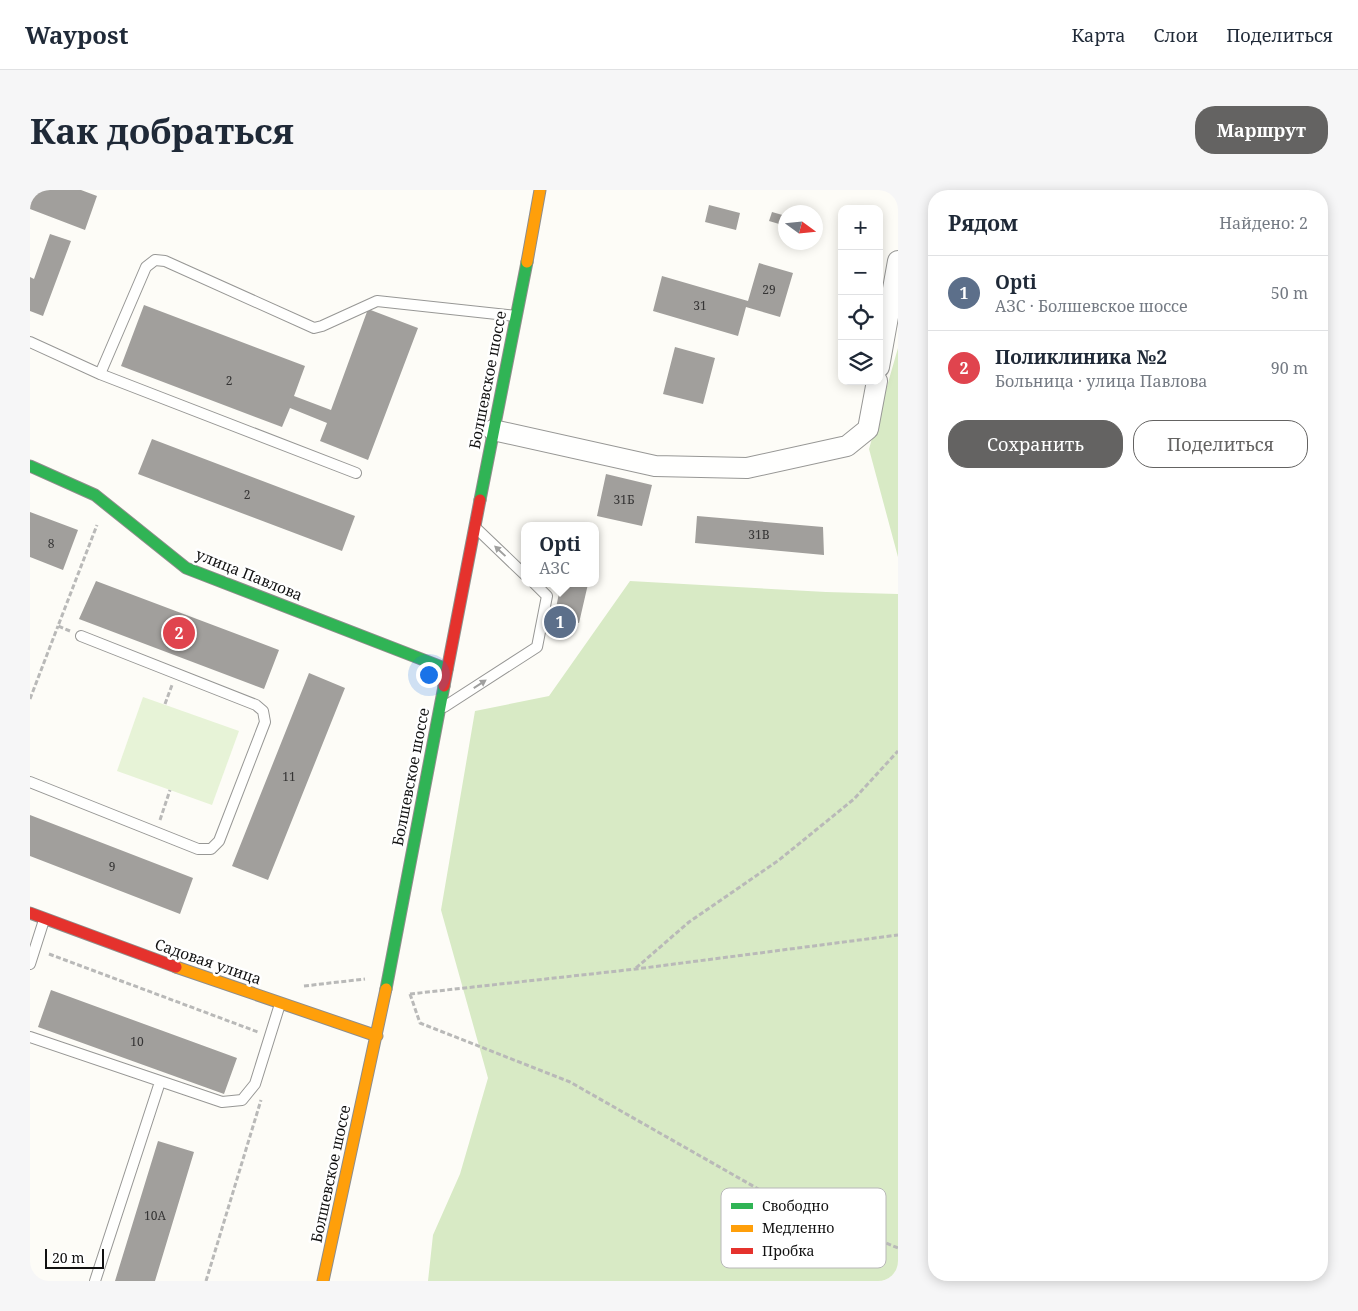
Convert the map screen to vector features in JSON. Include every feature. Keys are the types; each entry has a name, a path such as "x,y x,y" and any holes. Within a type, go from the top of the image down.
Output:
{"main road":[{"name":"Болшевское шоссе","path":"323,1281 377,1036 540,190"},
{"path":"532,238 546,190"},
{"name":"улица Павлова","path":"30,466 95,495 186,568 447,669"},
{"name":"Садовая улица","path":"30,914 144,956 377,1036"}],"street":[{"path":"883,345 898,261"},
{"path":"493,430 655,466 747,468 847,446 868,429 876,385"}],"lane":[{"path":"100,374 146,266 155,260 165,261 314,328 377,301 516,316"},
{"path":"30,342 100,374 356,474"},
{"path":"475,528 521,571"},
{"path":"439,710 537,647 547,596 538,587"},
{"path":"30,782 198,849 211,849 219,841 265,722 263,711 256,705 81,636"},
{"path":"30,964 45,919"},
{"path":"30,1037 222,1102 242,1100 254,1084 270,1036 286,1005"},
{"path":"95,1281 160,1082"}],"path":[{"path":"30,699 106,503"},
{"path":"58,626 81,636"},
{"path":"636,969 689,922 779,860 854,799 898,751"},
{"path":"155,832 170,790"},
{"path":"410,994 636,969 898,935"},
{"path":"35,948 270,1036"},
{"path":"286,1005 296,987 371,978"},
{"path":"411,988 410,994 420,1023 570,1082 756,1188"},
{"path":"206,1281 263,1096"},
{"path":"886,1243 898,1248"}],"green space":[{"path":"898,348 898,557 869,449"},
{"path":"630,581 898,594 898,1281 428,1281 433,1235 460,1174 488,1078 441,910 475,711 549,696"},
{"path":"143,697 239,731 212,805 117,771"}],"building":[{"path":"30,190 81,190 97,196 85,230 30,209"},
{"path":"709,205 740,213 736,230 705,222"},
{"path":"772,212 778,214 778,224 769,221"},
{"path":"50,234 71,241 43,316 30,311 30,277 34,279"},
{"path":"759,263 793,273 780,317 746,307 738,336 653,311 662,276 748,301"},
{"path":"144,305 305,366 294,396 331,410 368,309 418,328 368,460 320,441 327,423 290,408 282,427 121,366"},
{"path":"675,347 715,358 703,404 663,394"},
{"path":"152,439 355,516 342,551 138,474"},
{"path":"606,474 652,485 642,526 597,516"},
{"path":"30,512 78,530 63,570 30,557"},
{"path":"697,516 823,527 824,555 695,543"},
{"path":"96,581 279,650 264,689 79,619"},
{"path":"560,587 587,587 579,623 554,618"},
{"path":"309,673 345,688 268,880 232,866"},
{"path":"30,815 193,878 180,914 30,856"},
{"path":"51,990 237,1058 224,1094 38,1027"},
{"path":"158,1141 194,1152 155,1281 115,1281"}],"traffic: fast":[{"path":"480,500 527,262"},
{"path":"30,466 95,495 186,568 447,669"},
{"path":"386,989 444,686"}],"traffic: slow":[{"path":"527,262 540,190"},
{"path":"176,967 377,1036"},
{"path":"323,1281 386,989"}],"traffic: jam":[{"path":"444,686 480,500"},
{"path":"30,913 176,967"}],"place":[{"name":"Opti","path":"560,622"},
{"name":"Поликлиника №2","path":"179,633"}]}
